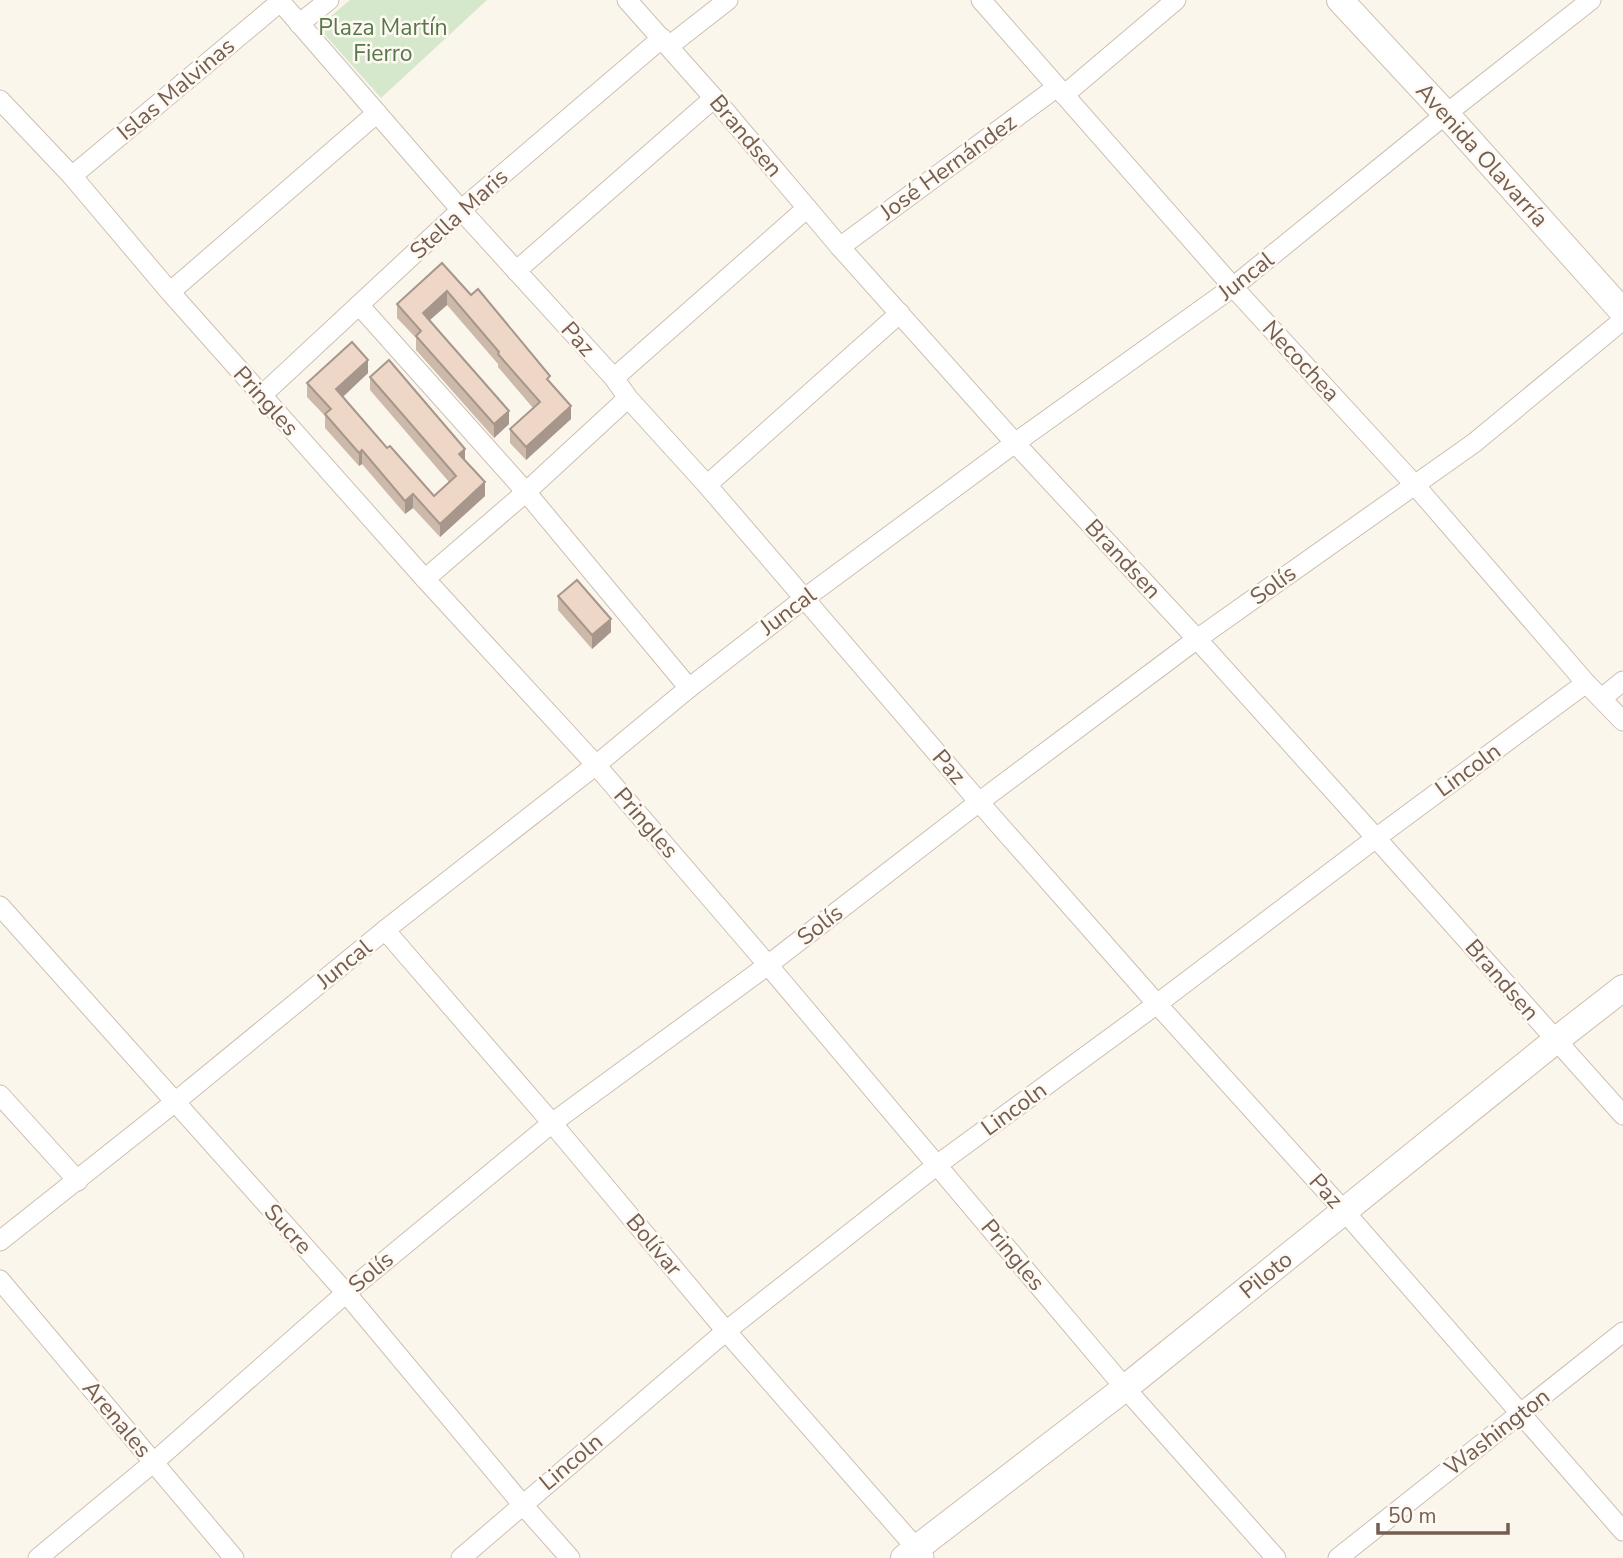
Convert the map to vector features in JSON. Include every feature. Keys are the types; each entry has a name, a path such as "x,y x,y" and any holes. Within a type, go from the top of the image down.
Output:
{"main road":[{"name":"Avenida Olavarría","path":"1340,0 1623,312"},
{"name":"Piloto","path":"915,1555 1623,988"}],"street":[{"path":"299,24 329,0"},
{"name":"Brandsen","path":"627,0 666,42 840,247 1015,443 1197,639 1623,1115"},
{"name":"Stella Maris","path":"261,396 461,210 666,42 728,0"},
{"name":"Necochea","path":"981,0 1233,287 1414,484 1586,683 1623,721"},
{"name":"José Hernández","path":"840,247 1060,91 1176,0"},
{"name":"Juncal","path":"0,1241 78,1181 385,930 805,598 1233,287 1591,0"},
{"name":"Paz","path":"279,1 461,210 614,378 628,398 707,485 979,802 1345,1212 1623,1531"},
{"name":"Islas Malvinas","path":"72,176 279,1"},
{"path":"516,271 714,98"},
{"name":"Pringles","path":"0,100 72,176 261,396 425,579 596,765 1125,1388 1276,1558"},
{"path":"170,292 377,113"},
{"path":"614,378 807,208"},
{"path":"359,305 526,492 690,688"},
{"path":"707,485 900,313"},
{"name":"Solís","path":"38,1558 153,1462 345,1293 552,1123 768,965 979,802 1197,639 1474,443 1623,320"},
{"path":"425,579 526,492 628,398"},
{"path":"1602,698 1623,681"},
{"name":"Lincoln","path":"461,1558 726,1331 937,1165 1586,683"},
{"name":"Sucre","path":"0,906 345,1293 570,1558"},
{"name":"Bolívar","path":"385,930 552,1123 915,1555"},
{"path":"0,1096 78,1181"},
{"name":"Arenales","path":"0,1280 234,1558"},
{"name":"Washington","path":"1338,1558 1623,1332"}],"green space":[{"name":"Plaza Martín Fierro","path":"350,0 487,0 381,98 318,27"}],"building":[{"path":"442,263 471,295 478,289 550,376 547,379 571,406 526,447 510,429 540,402 447,291 423,313 509,411 494,424 416,336 421,331 397,304"},
{"path":"352,342 368,360 336,389 387,448 390,446 434,496 456,476 370,377 389,360 465,449 459,454 485,482 440,524 413,494 405,501 362,450 359,453 325,414 331,409 307,383"},
{"path":"577,580 611,619 592,635 558,596"}]}
